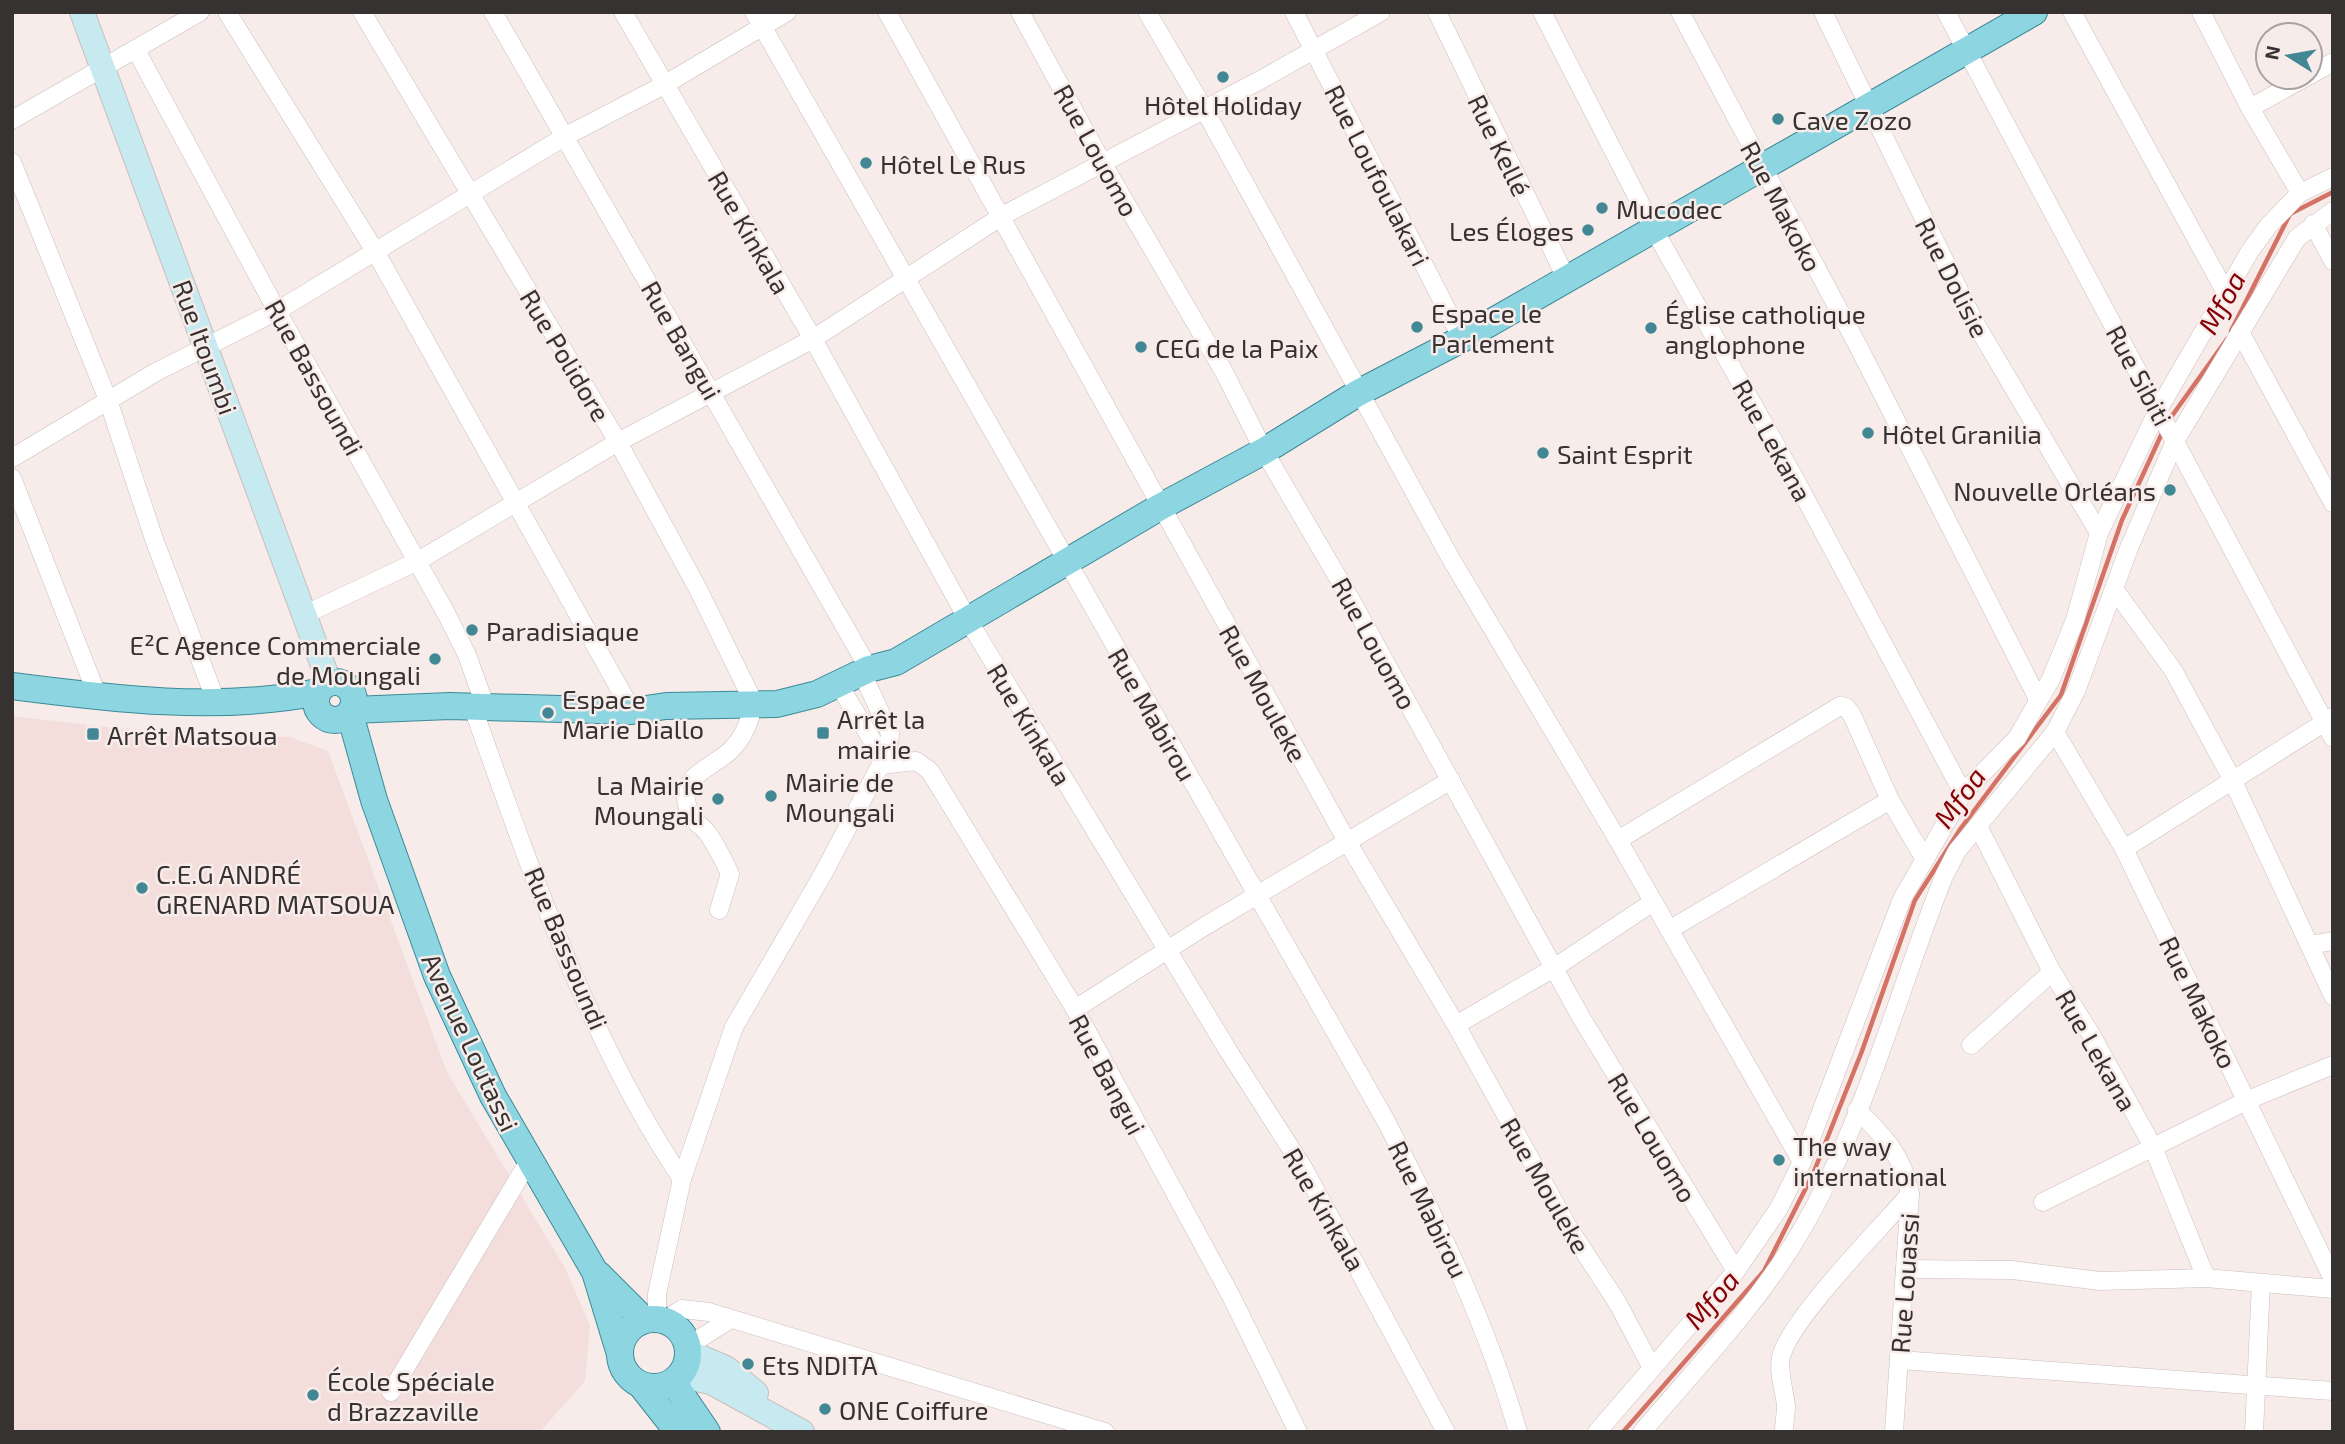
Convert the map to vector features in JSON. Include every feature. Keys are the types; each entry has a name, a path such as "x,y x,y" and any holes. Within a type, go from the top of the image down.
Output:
{"main road":[{"path":"12,686 98,697 641,711 666,717 752,711 808,713 857,682 1264,451 1358,393 1462,339 1867,105 2034,12"},
{"name":"Avenue Loutassi","path":"336,703 437,976 492,1096 595,1272 620,1354"},
{"name":"Avenue Loutassi","path":"595,1272 655,1320"},
{"path":"678,1432 641,1385 626,1373 620,1354 626,1333 655,1320 680,1330 682,1364 707,1432"},
{"path":"641,1385 653,1387 682,1364"}],"street":[{"name":"Rue Itoumbi","path":"82,12 306,614 336,703"},
{"path":"12,120 200,12"},
{"path":"227,12 375,251 513,504 641,711"},
{"name":"Rue Polidore","path":"362,12 618,442 698,589 752,711"},
{"name":"Rue Bangui","path":"493,12 712,391 857,682"},
{"name":"Rue Kinkala","path":"623,12 813,339 968,620 1304,1169 1446,1432"},
{"path":"12,458 205,346 277,311 564,137 664,85 758,20 787,12"},
{"name":"Rue Mouleke","path":"887,12 1348,843 1457,1025 1568,1227 1617,1302 1652,1368"},
{"name":"Rue Louomo","path":"1020,12 1103,164 1224,372 1264,451 1451,780 1554,968 1654,1141 1736,1271"},
{"path":"1147,12 1204,109 1458,572 1618,840 1802,1162"},
{"name":"Rue Loufoulakari","path":"1294,12 1462,339"},
{"path":"306,614 418,561 618,442 813,339 1002,216 1315,51 1381,12"},
{"name":"Rue Kellé","path":"1437,12 1566,278"},
{"name":"Rue Lekana","path":"1542,12 1653,228 1802,491 1963,793"},
{"name":"Rue Makoko","path":"1680,12 1857,344 2038,699"},
{"name":"Rue Dolisie","path":"1823,12 1974,321 2099,533"},
{"name":"Rue Sibiti","path":"1946,12 2159,413 2328,719 2333,738"},
{"path":"2072,12 2226,293"},
{"path":"2201,12 2250,108 2300,193"},
{"name":"Rue Mabirou","path":"758,20 1386,1121 1452,1253 1501,1372 1518,1432"},
{"name":"Rue Bassoundi","path":"136,50 277,311 418,561 467,655 479,708 570,963 641,1114 682,1179"},
{"path":"2250,108 2281,91"},
{"path":"12,162 108,400 155,542 216,701"},
{"path":"1597,1432 1736,1271 1767,1229 1802,1162 1902,898 1963,793 2017,738 2051,679 2075,620 2099,533 2159,413 2226,293 2269,225 2300,193 2333,177"},
{"path":"1642,1432 1761,1290 1799,1234 1823,1191 1857,1110 1944,876 1957,851 2055,732 2076,691 2114,589 2175,441 2297,238 2333,211"},
{"path":"2313,224 2333,261"},
{"path":"2240,332 2333,502"},
{"path":"12,478 98,697"},
{"path":"2114,589 2173,670 2232,779 2333,996"},
{"path":"857,682 882,762"},
{"path":"857,682 890,733 889,749 823,874 734,1027 682,1179 657,1294 655,1320 682,1309 709,1312 1077,1428 1105,1432"},
{"path":"1618,840 1840,706 1846,707 1852,715 1889,800 1924,858"},
{"path":"719,910 730,874 714,843 692,818 686,800 687,788 699,772 729,752 743,737 752,711"},
{"path":"2124,849 2328,719"},
{"name":"Rue Makoko","path":"2055,732 2124,849 2333,1279"},
{"name":"Rue Bangui","path":"882,762 916,761 930,771 1074,1009 1231,1296 1298,1432"},
{"path":"1074,1009 1451,780"},
{"path":"1669,930 1889,800"},
{"name":"Rue Lekana","path":"1978,826 2052,972 2092,1037 2153,1147 2206,1278"},
{"path":"1457,1025 1554,968 1653,902"},
{"path":"2310,945 2333,942"},
{"path":"1972,1045 2052,972"},
{"path":"2043,1202 2248,1100 2333,1065"},
{"name":"Rue Louassi","path":"1857,1110 1896,1152 1907,1175 1910,1194 1894,1432"},
{"path":"391,1392 529,1161"},
{"path":"1784,1432 1786,1408 1780,1360 1783,1352 1796,1329 1838,1275 1910,1194"},
{"path":"1905,1269 2012,1270 2100,1281 2206,1278 2333,1289"},
{"path":"2254,1432 2261,1284"},
{"path":"729,1320 682,1364 793,1426"},
{"path":"1899,1360 2333,1391"}],"shaded area":[{"path":"12,716 116,728 290,737 328,751 447,1072 565,1268 590,1325 585,1381 540,1432 12,1432"}],"waterway":[{"name":"Mfoa","path":"2231,331 2290,214 2333,192"},
{"name":"Mfoa","path":"2169,420 2227,339"},
{"name":"Mfoa","path":"1623,1432 1764,1271 1813,1174 1862,1051 1915,900 1961,828 2061,695 2122,520 2163,431"}],"place":[{"name":"Hôtel Holiday","path":"1223,77"},
{"name":"Cave Zozo","path":"1778,119"},
{"name":"Hôtel Le Rus","path":"866,163"},
{"name":"Mucodec","path":"1602,208"},
{"name":"Les Éloges","path":"1588,230"},
{"name":"Espace le Parlement","path":"1417,327"},
{"name":"Église catholique anglophone","path":"1651,328"},
{"name":"CEG de la Paix","path":"1141,347"},
{"name":"Hôtel Granilia","path":"1868,433"},
{"name":"Saint Esprit","path":"1543,453"},
{"name":"Nouvelle Orléans","path":"2170,490"},
{"name":"Paradisiaque","path":"472,630"},
{"name":"E²C Agence Commerciale de Moungali","path":"435,659"},
{"name":"Espace Marie Diallo","path":"548,713"},
{"name":"Arrêt la mairie","path":"823,733"},
{"name":"Arrêt Matsoua","path":"93,734"},
{"name":"Mairie de Moungali","path":"771,796"},
{"name":"La Mairie Moungali","path":"718,799"},
{"name":"C.E.G ANDRÉ GRENARD MATSOUA","path":"142,888"},
{"name":"The way international","path":"1779,1160"},
{"name":"Ets NDITA","path":"748,1364"},
{"name":"École Spéciale d Brazzaville","path":"313,1395"},
{"name":"ONE Coiffure","path":"825,1409"}]}
